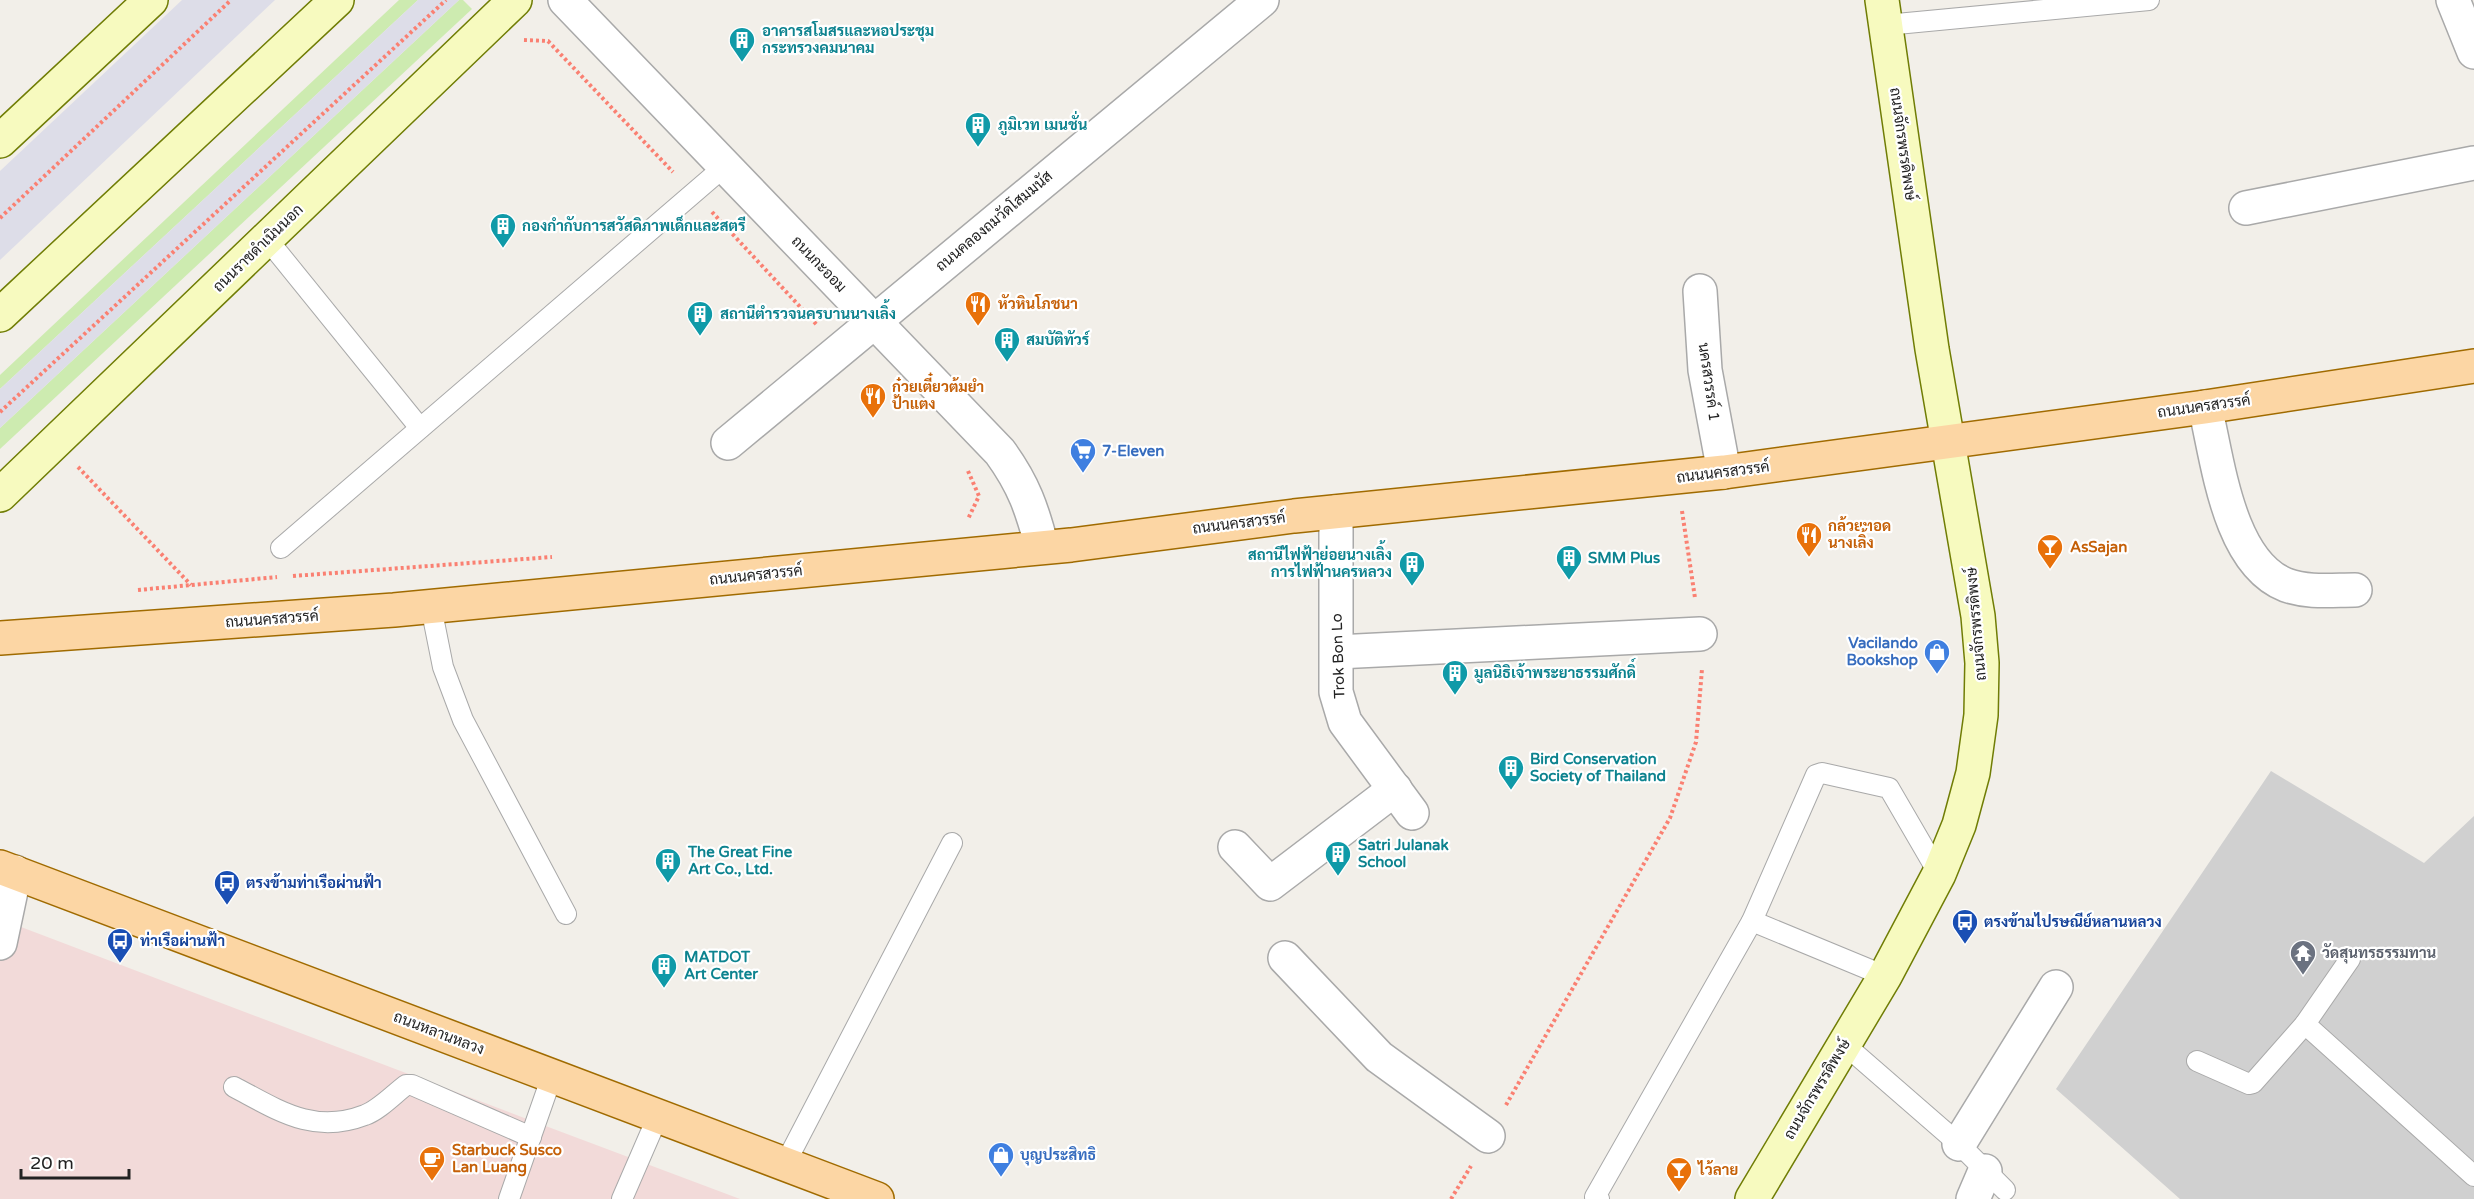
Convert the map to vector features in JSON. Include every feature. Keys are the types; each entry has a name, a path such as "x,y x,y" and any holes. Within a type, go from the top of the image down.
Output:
{"main road":[{"path":"0,141 151,0"},
{"path":"0,315 337,0"},
{"name":"ถนนราชดำเนินนอก","path":"0,495 515,0"},
{"name":"ถนนจักรพรรดิพงษ์","path":"1752,1199 1885,976 1939,874 1959,825 1974,773 1982,694 1978,616 1948,441 1884,13"},
{"name":"ถนนนครสวรรค์","path":"0,638 431,607 1042,547 1336,512 1678,478 2205,407 2474,366"},
{"name":"ถนนหลานหลวง","path":"7,870 877,1199"}],"street":[{"name":"ถนนกะออม","path":"564,0 1000,452 1019,479 1031,504 1042,547"},
{"path":"2453,0 2474,52"},
{"name":"ถนนคลองถมวัดโสมมนัส","path":"728,443 1250,4"},
{"path":"2246,208 2474,162"},
{"name":"นครสวรรค์ 1","path":"1700,291 1705,370 1724,472"},
{"path":"2205,407 2235,528 2265,573 2287,585 2315,591 2355,590"},
{"name":"Trok Bon Lo","path":"1236,848 1270,884 1403,801 1345,722 1336,692 1336,512"},
{"path":"1336,652 1700,634"},
{"path":"0,943 7,870"},
{"path":"1285,958 1379,1057 1488,1136"},
{"path":"1959,1144 2056,987"}],"lane":[{"path":"1884,13 2149,0"},
{"path":"281,548 725,166"},
{"path":"267,239 420,428"},
{"path":"431,607 443,667 463,720 566,914"},
{"path":"1599,1199 1595,1197 1752,921 1802,802 1819,773 1889,788 1939,874"},
{"path":"785,1164 952,843"},
{"path":"1752,921 1885,976"},
{"path":"2197,1061 2248,1084 2253,1083 2305,1024 2350,959"},
{"path":"2305,1024 2474,1176"},
{"path":"1844,1044 1959,1144 1988,1187"},
{"path":"509,1199 552,1076"},
{"path":"234,1087 288,1116 309,1122 334,1123 366,1115 406,1085 412,1085 531,1137"},
{"path":"622,1199 658,1116"}],"path":[{"path":"0,218 231,0"},
{"path":"0,412 446,0"},
{"path":"516,39 548,41 840,350"},
{"path":"77,466 191,585"},
{"path":"964,526 979,496 968,471"},
{"path":"1451,1199 1670,818 1696,742 1703,672 1700,634 1678,478"},
{"path":"134,590 563,556"}],"shaded area":[{"path":"182,0 275,0 0,260 0,171"},
{"path":"418,0 459,0 0,428 0,389"},
{"name":"วัดสุนทรธรรมทาน","path":"2271,771 2424,863 2474,816 2474,1199 2180,1199 2056,1089"},
{"path":"0,919 519,1116 740,1199 0,1199"}],"green space":[{"path":"399,0 418,0 0,389 0,375"},
{"path":"459,0 463,0 472,9 0,449 0,428"}],"place":[{"name":"อาคารสโมสรและหอประชุม กระทรวงคมนาคม","path":"742,63"},
{"name":"ภูมิเวท เมนชั่น","path":"978,148"},
{"name":"กองกำกับการสวัสดิภาพเด็กและสตรี","path":"503,249"},
{"name":"หัวหินโภชนา","path":"978,327"},
{"name":"สถานีตำรวจนครบานนางเลิ้ง","path":"700,337"},
{"name":"สมบัติทัวร์","path":"1007,363"},
{"name":"ก๋วยเตี๋ยวต้มยำ ป้าแตง","path":"873,419"},
{"name":"7-Eleven","path":"1083,474"},
{"name":"กล้วยทอด นางเลิ้ง","path":"1809,558"},
{"name":"AsSajan","path":"2050,570"},
{"name":"SMM Plus","path":"1569,581"},
{"name":"สถานีไฟฟ้าย่อยนางเลิ้ง การไฟฟ้านครหลวง","path":"1412,587"},
{"name":"Vacilando Bookshop","path":"1937,675"},
{"name":"มูลนิธิเจ้าพระยาธรรมศักดิ์","path":"1455,696"},
{"name":"Bird Conservation Society of Thailand","path":"1511,791"},
{"name":"Satri Julanak School","path":"1338,877"},
{"name":"The Great Fine Art Co., Ltd.","path":"668,884"},
{"name":"ตรงข้ามท่าเรือผ่านฟ้า","path":"227,906"},
{"name":"ตรงข้ามไปรษณีย์หลานหลวง","path":"1965,945"},
{"name":"ท่าเรือผ่านฟ้า","path":"120,964"},
{"name":"วัดสุนทรธรรมทาน","path":"2303,976"},
{"name":"MATDOT Art Center","path":"664,989"},
{"name":"บุญประสิทธิ","path":"1001,1178"},
{"name":"Starbuck Susco Lan Luang","path":"432,1182"},
{"name":"ไว้ลาย","path":"1679,1193"}]}
